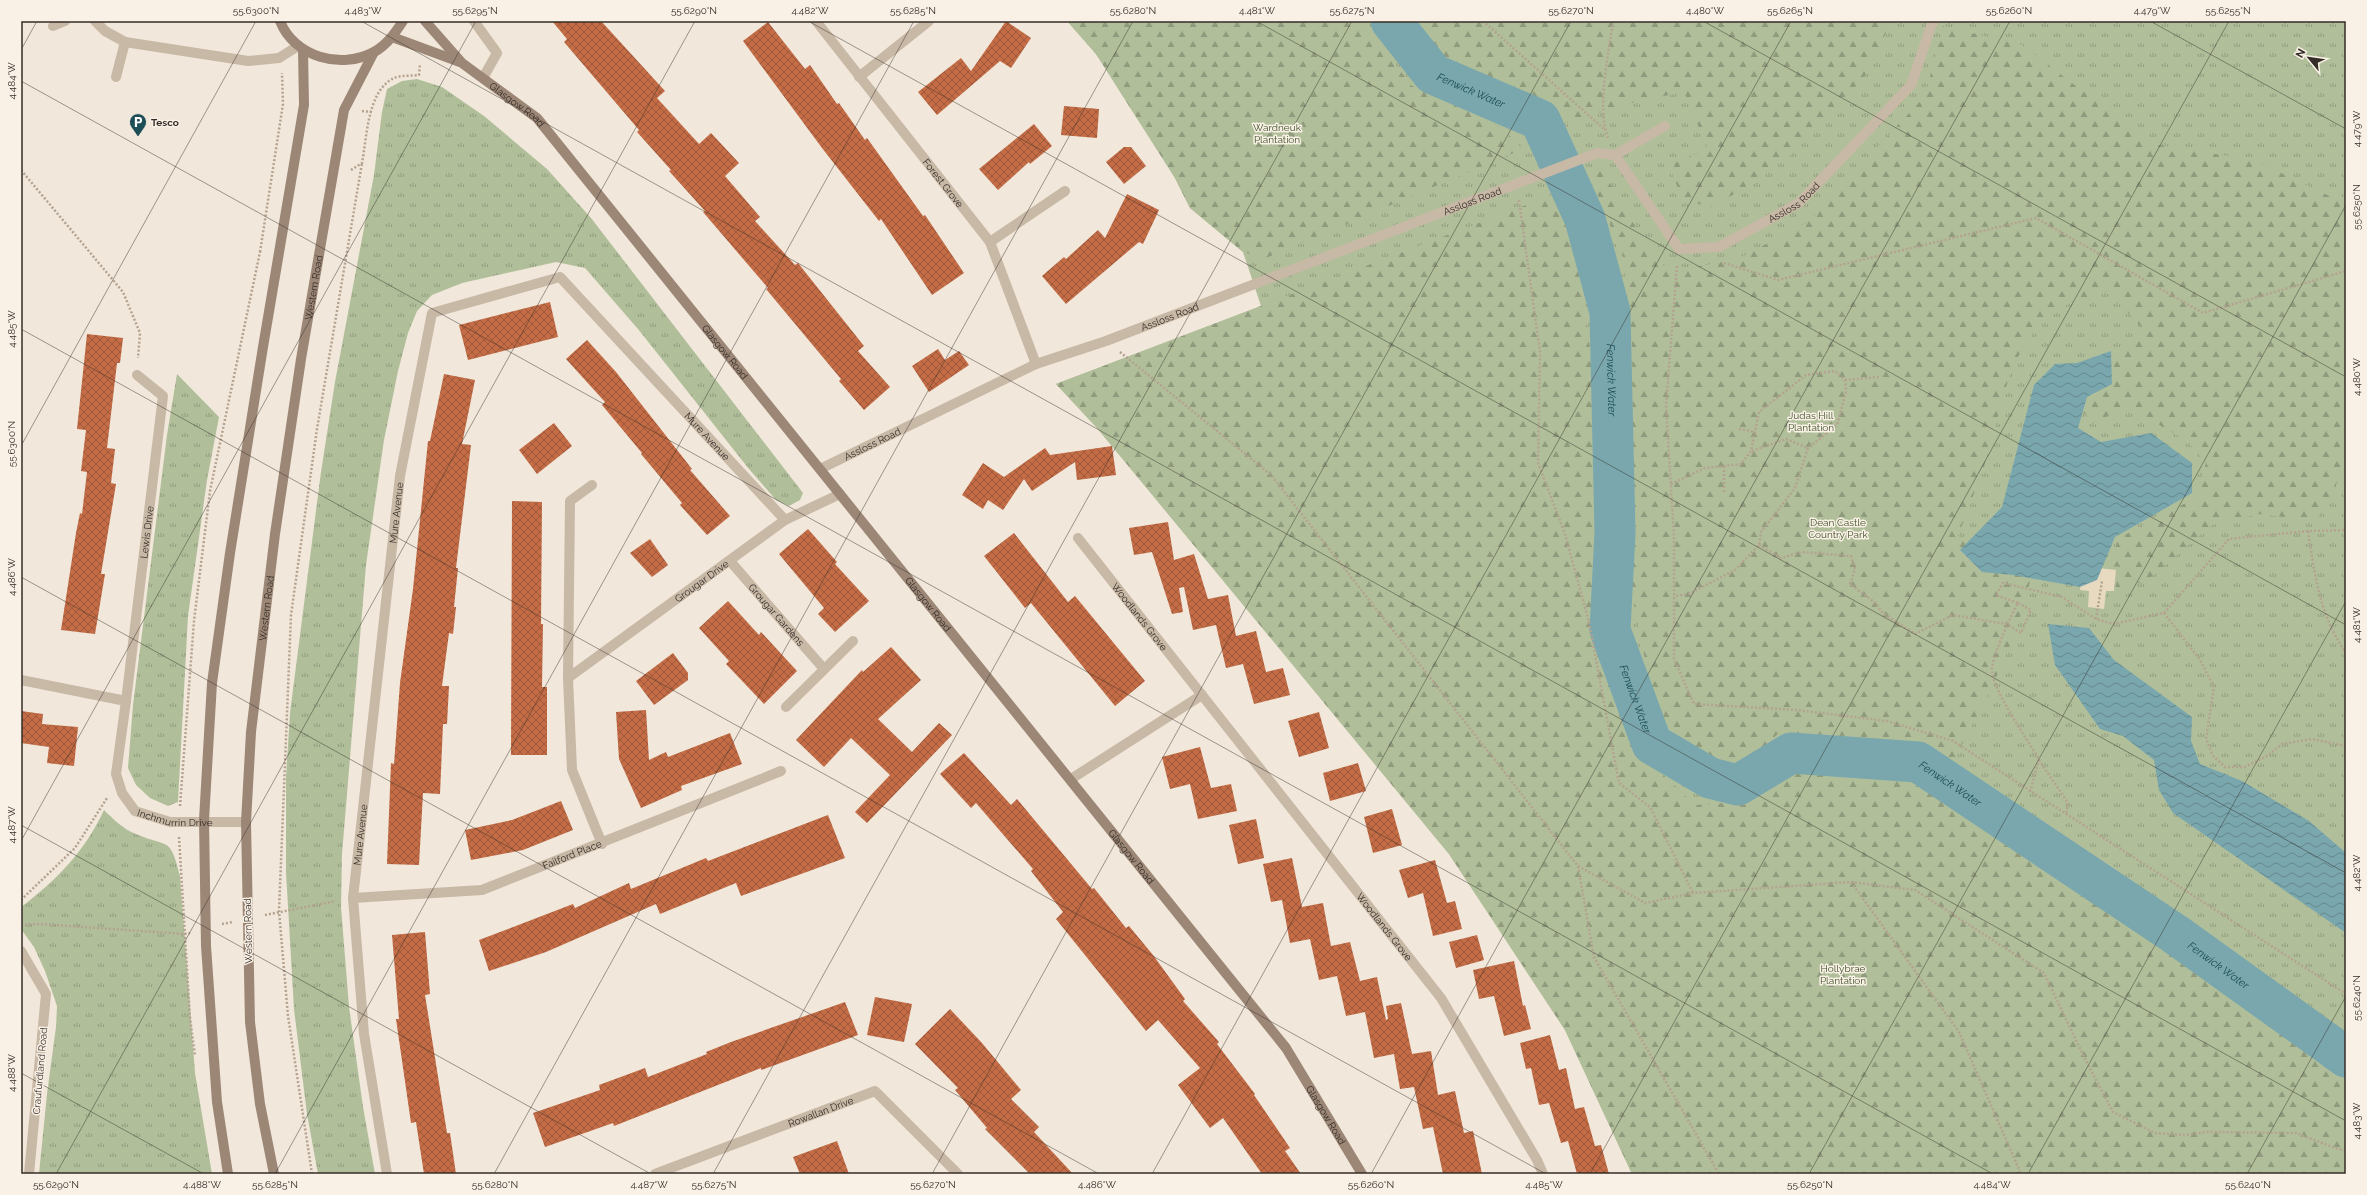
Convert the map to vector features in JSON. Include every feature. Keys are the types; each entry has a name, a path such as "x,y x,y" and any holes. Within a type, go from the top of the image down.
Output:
{"main road":[{"path":"280,21 283,28 301,47 330,60 360,58 374,52 392,37 403,21"},
{"name":"Glasgow Road","path":"425,21 462,63 537,118 1071,779 1286,1048 1362,1174"},
{"name":"Glasgow Road","path":"392,37 462,63"},
{"path":"228,1174 217,1102 207,954 204,820 212,683 230,553 304,105 301,47"},
{"name":"Western Road","path":"274,1174 260,1104 250,1022 246,822 251,732 275,534 302,359 344,110 374,52"}],"street":[{"path":"53,26 65,21"},
{"path":"95,21 105,31 124,42 248,60 279,58 301,47"},
{"path":"474,21 497,53 483,78"},
{"name":"Forest Grove","path":"816,21 990,242 1036,364"},
{"path":"859,77 928,21"},
{"name":"Assloss Road","path":"1678,248 1719,247 1799,204 1911,84 1933,21"},
{"path":"116,77 124,42"},
{"path":"1665,126 1615,155 1678,248"},
{"name":"Assloss Road","path":"820,469 1036,364 1106,341 1597,153 1615,155"},
{"path":"990,242 1064,191"},
{"name":"Mure Avenue","path":"387,1174 364,1034 353,898 400,476 432,313 560,277 785,520"},
{"name":"Lewis Drive","path":"126,701 163,396 137,375"},
{"path":"592,485 570,501 568,678 572,770 602,844"},
{"name":"Grougar Drive","path":"568,678 785,520 840,494"},
{"name":"Woodlands Grove","path":"1078,538 1441,998 1537,1160 1543,1174"},
{"name":"Grougar Gardens","path":"730,561 824,669"},
{"path":"786,707 853,640"},
{"path":"21,680 126,701"},
{"path":"1071,779 1202,695"},
{"name":"Inchmurrin Drive","path":"126,701 116,774 122,793 135,811 170,822 204,820 246,822"},
{"name":"Failford Place","path":"353,898 482,890 602,844 781,771"},
{"name":"Craufurdland Road","path":"21,951 46,994 29,1174"},
{"name":"Rowallan Drive","path":"662,1173 875,1091 958,1174"}],"path":[{"path":"1483,21 1604,129"},
{"path":"1613,21 1604,78 1604,129 1615,155"},
{"path":"312,1174 288,1016 279,911 291,615 317,429 372,112 380,90 395,78 419,75 420,48"},
{"path":"179,821 194,621 210,491 260,252 283,104 279,58"},
{"path":"332,180 362,163"},
{"path":"21,170 123,292 140,333 137,375"},
{"path":"1517,184 1540,352 1538,463 1565,534 1589,622 1619,783 1650,807 1693,893"},
{"path":"1721,262 1778,280 2036,218 2203,313 2346,271"},
{"path":"1678,248 1666,406 1674,596 1674,659 1694,704 1797,710 1887,721 1953,741 2030,792 2346,994"},
{"path":"260,252 276,271"},
{"path":"1106,341 1272,475 1578,866 1645,903 1693,893 1851,882 1915,890 2044,973 2084,1059 2113,1112 2155,1133 2185,1135 2207,1132 2296,1133 2338,1149 2346,1150"},
{"path":"1670,484 1705,468 1742,464 1751,451 1759,412 1806,375 1835,371 1845,380 1846,392 1837,425 1808,448 1795,488 1761,532 1759,545 1735,570 1689,594 1674,596"},
{"path":"1845,380 1879,377"},
{"path":"1739,429 1755,432"},
{"path":"1751,451 1786,439 1808,448"},
{"path":"1724,466 1724,494"},
{"path":"1759,545 1781,558 1802,552 1851,556 1856,569 1850,584 1873,601 1884,614 1915,634 1953,615 2006,624 2021,633 2031,610 2018,603 1996,595 2003,583 2062,598 2096,619 2113,624 2164,613 2230,539 2308,531 2346,530"},
{"path":"2308,531 2318,595 2336,638 2346,653"},
{"path":"2096,619 2102,581"},
{"path":"2018,603 2006,624 1992,671 2005,702 2039,760 2068,803 2066,815"},
{"path":"2164,613 2200,660 2214,687 2206,739 2213,756 2225,766 2244,767 2267,756 2282,744 2312,739 2346,746"},
{"path":"2030,792 2039,760"},
{"path":"21,900 75,848 119,780"},
{"path":"1578,866 1594,957 1718,1174"},
{"path":"1851,882 1959,1032 2021,1174"}],"green space":[{"name":"Dean Castle Country Park","path":"1067,21 2346,21 2346,1174 1632,1174 1565,1030 1449,854 1097,428 1056,384 1261,306 1243,252 1190,208 1175,178 1096,54"},
{"name":"Wardneuk Plantation","path":"1067,21 1362,21 1412,86 1441,95 1503,129 1523,149 1266,258 1243,252 1190,208 1175,178 1096,54"},
{"path":"1417,21 1891,21 1869,71 1792,154 1740,191 1708,208 1681,196 1669,165 1708,149 1684,92 1639,101 1564,123 1509,82 1444,63"},
{"name":"Judas Hill Plantation","path":"1943,26 2022,45 2152,144 2254,160 2346,204 2346,481 2337,482 2316,521 2259,514 2212,525 2146,581 2115,590 2120,567 2109,564 2119,538 2197,497 2206,463 2187,441 2128,407 2092,423 2072,399 2086,376 2116,362 2144,330 2108,291 2073,302 2044,316 2012,366 1984,467 1958,536 2032,571 2026,597 2009,647 1987,696 1950,767 1926,751 1860,737 1780,732 1745,764 1720,767 1680,749 1651,693 1628,567 1633,494 1632,339 1623,254 1590,176 1602,169 1643,240 1669,272 1738,259 1809,221 1925,96"},
{"path":"417,79 442,87 484,116 547,169 591,218 803,493 800,500 789,506 776,500 749,469 638,329 585,268 556,262 462,283 432,295 417,311 408,333 398,371 384,440 366,565 342,854 341,907 349,1007 363,1107 375,1174 318,1174 307,1114 294,1009 286,872 286,777 290,713 321,472 335,382 374,175 382,112 387,89 402,81"},
{"name":"Hollybrae Plantation","path":"1563,191 1581,284 1597,402 1591,482 1602,536 1595,588 1608,660 1622,713 1652,764 1695,805 1737,802 1802,770 1895,771 2031,855 2261,1014 2338,1071 2346,1079 2346,1174 1632,1174 1565,1030 1449,854 1097,428 1056,384"},
{"path":"177,374 219,417 207,480 188,616 178,802 168,806 150,798 136,785 128,768 133,705 167,435"},
{"path":"104,810 123,827 136,834 166,845 170,848 177,863 180,876 195,1073 212,1174 39,1174 47,1094 56,1027 57,1006 45,971 34,947 21,929 21,907 34,897 69,864 88,839"}],"shaded area":[{"path":"2082,566 2116,570 2114,591 2106,591 2104,609 2088,607 2089,591 2080,590"}],"water":[{"path":"2111,351 2112,384 2087,397 2078,428 2101,442 2151,433 2192,463 2192,493 2115,537 2097,580 2080,587 2013,575 1982,572 1960,550 2002,507 2034,385 2055,364 2077,363"},
{"path":"2048,624 2089,628 2114,660 2192,717 2191,741 2200,764 2242,781 2309,821 2346,853 2346,933 2173,813 2159,790 2154,760 2123,736 2100,729 2055,665"}],"building":[{"path":"552,21 601,21 665,91 657,98 699,144 711,133 739,163 725,176 760,217 755,221 795,265 798,263 864,346 858,351 890,387 864,410 839,381 841,379 766,289 768,288 703,212 705,211 669,171 671,170 637,132 639,130 564,42 567,39"},
{"path":"1006,21 1031,38 1011,68 1000,61 937,115 918,92 961,58 971,71"},
{"path":"768,22 805,69 810,65 837,104 839,103 865,140 867,138 923,216 925,215 964,273 932,295 881,219 879,221 822,148 743,41"},
{"path":"1064,106 1099,109 1097,138 1061,135"},
{"path":"1034,124 1052,146 1030,164 1029,162 998,190 979,169"},
{"path":"1124,147 1131,147 1146,166 1124,184 1106,162"},
{"path":"1127,194 1159,210 1143,244 1139,242 1066,304 1042,276 1064,257 1066,259 1098,230 1105,238"},
{"path":"550,302 558,337 468,360 459,325"},
{"path":"87,334 123,338 120,363 117,363 107,448 115,449 111,483 116,484 101,574 105,574 95,634 61,630 76,533 80,513 82,514 87,472 81,471 86,430 77,429"},
{"path":"587,340 616,372 692,469 690,470 730,516 707,535 680,505 682,503 602,405 605,402 566,359"},
{"path":"938,349 945,360 959,351 969,365 929,392 912,366"},
{"path":"444,374 475,380 462,444 471,445 456,568 458,568 453,634 449,633 442,686 449,686 447,724 443,724 440,794 423,793 419,865 387,864 391,763 394,764 400,683 413,589 428,441 430,441"},
{"path":"554,423 572,446 537,474 519,450"},
{"path":"1112,446 1116,475 1077,480 1075,462 1032,491 1024,479 1003,510 988,500 983,509 962,495 983,463 1004,477 1045,448 1050,455"},
{"path":"512,501 542,502 542,687 547,687 547,755 511,755"},
{"path":"1168,522 1174,560 1194,554 1208,599 1228,595 1236,636 1256,631 1266,672 1283,668 1290,695 1254,704 1243,664 1226,668 1216,625 1193,630 1184,587 1179,588 1183,612 1172,614 1152,552 1134,555 1129,528"},
{"path":"808,529 837,562 835,564 869,601 835,632 818,614 824,608 779,554"},
{"path":"1014,533 1068,602 1075,596 1145,681 1115,706 1031,603 1025,608 984,556"},
{"path":"650,539 668,565 652,577 630,553"},
{"path":"728,601 759,635 761,632 797,671 764,704 726,664 729,661 699,628"},
{"path":"891,647 921,680 878,719 912,752 939,723 952,735 867,823 855,812 890,775 851,738 824,767 796,740 862,670 863,672"},
{"path":"673,653 688,673 688,680 654,705 636,681"},
{"path":"646,710 649,760 666,752 668,757 730,733 742,764 681,786 682,790 641,808 619,759 616,712"},
{"path":"21,711 43,714 42,724 78,727 74,766 47,763 49,747 21,743"},
{"path":"1319,712 1329,748 1299,757 1288,721"},
{"path":"1200,747 1211,788 1231,784 1237,811 1198,819 1190,784 1170,789 1162,757"},
{"path":"964,753 1011,805 1017,799 1092,889 1094,888 1126,928 1129,926 1153,955 1185,999 1183,1001 1219,1042 1217,1044 1255,1094 1254,1095 1290,1148 1285,1151 1301,1174 1262,1174 1223,1118 1210,1128 1178,1085 1200,1068 1158,1020 1146,1031 1056,919 1063,912 1031,871 1033,869 976,803 971,808 940,774"},
{"path":"1358,763 1366,791 1330,801 1323,773"},
{"path":"561,801 573,830 523,850 471,860 465,830 512,820"},
{"path":"1392,809 1402,845 1373,853 1364,817"},
{"path":"828,815 845,858 741,896 736,883 660,914 656,904 546,952 489,971 479,940 573,904 575,908 629,883 631,889 706,858 708,861"},
{"path":"1256,819 1264,858 1238,864 1229,825"},
{"path":"1292,858 1302,907 1323,903 1331,946 1350,942 1360,981 1377,977 1386,1020 1388,1019 1386,1006 1401,1003 1412,1054 1431,1051 1438,1095 1455,1091 1464,1133 1473,1131 1482,1174 1443,1174 1433,1127 1423,1129 1414,1087 1400,1089 1394,1054 1374,1058 1365,1012 1346,1016 1337,976 1319,980 1310,939 1290,943 1282,900 1271,902 1263,864"},
{"path":"1435,860 1447,903 1455,901 1462,929 1433,936 1423,893 1408,898 1399,870"},
{"path":"425,932 430,994 425,995 447,1133 450,1133 456,1174 424,1174 416,1122 411,1123 396,1019 399,1019 392,935"},
{"path":"1477,935 1484,960 1456,968 1449,942"},
{"path":"1514,961 1523,1006 1525,1005 1531,1029 1504,1036 1494,996 1479,999 1473,970"},
{"path":"875,997 912,1004 904,1042 867,1035"},
{"path":"845,1002 858,1035 761,1070 761,1068 614,1126 613,1123 545,1147 533,1113 600,1090 599,1085 645,1068 648,1077 707,1054 706,1052 731,1042"},
{"path":"950,1009 982,1043 1021,1090 1011,1099 1039,1127 1034,1132 1073,1174 1030,1174 985,1129 987,1128 955,1090 958,1088 915,1044"},
{"path":"1550,1035 1559,1070 1566,1068 1575,1109 1584,1107 1595,1146 1601,1145 1609,1174 1577,1174 1568,1141 1561,1143 1549,1103 1539,1105 1531,1068 1526,1069 1520,1043"},
{"path":"837,1141 849,1174 800,1174 793,1157"}],"waterway":[{"name":"Fenwick Water","path":"1391,21 1433,74 1540,120 1585,219 1610,312 1615,533 1610,630 1652,744 1710,778 1738,785 1791,753 1918,762 2175,934 2346,1057"}],"place":[{"name":"Tesco","path":"138,137"}]}
